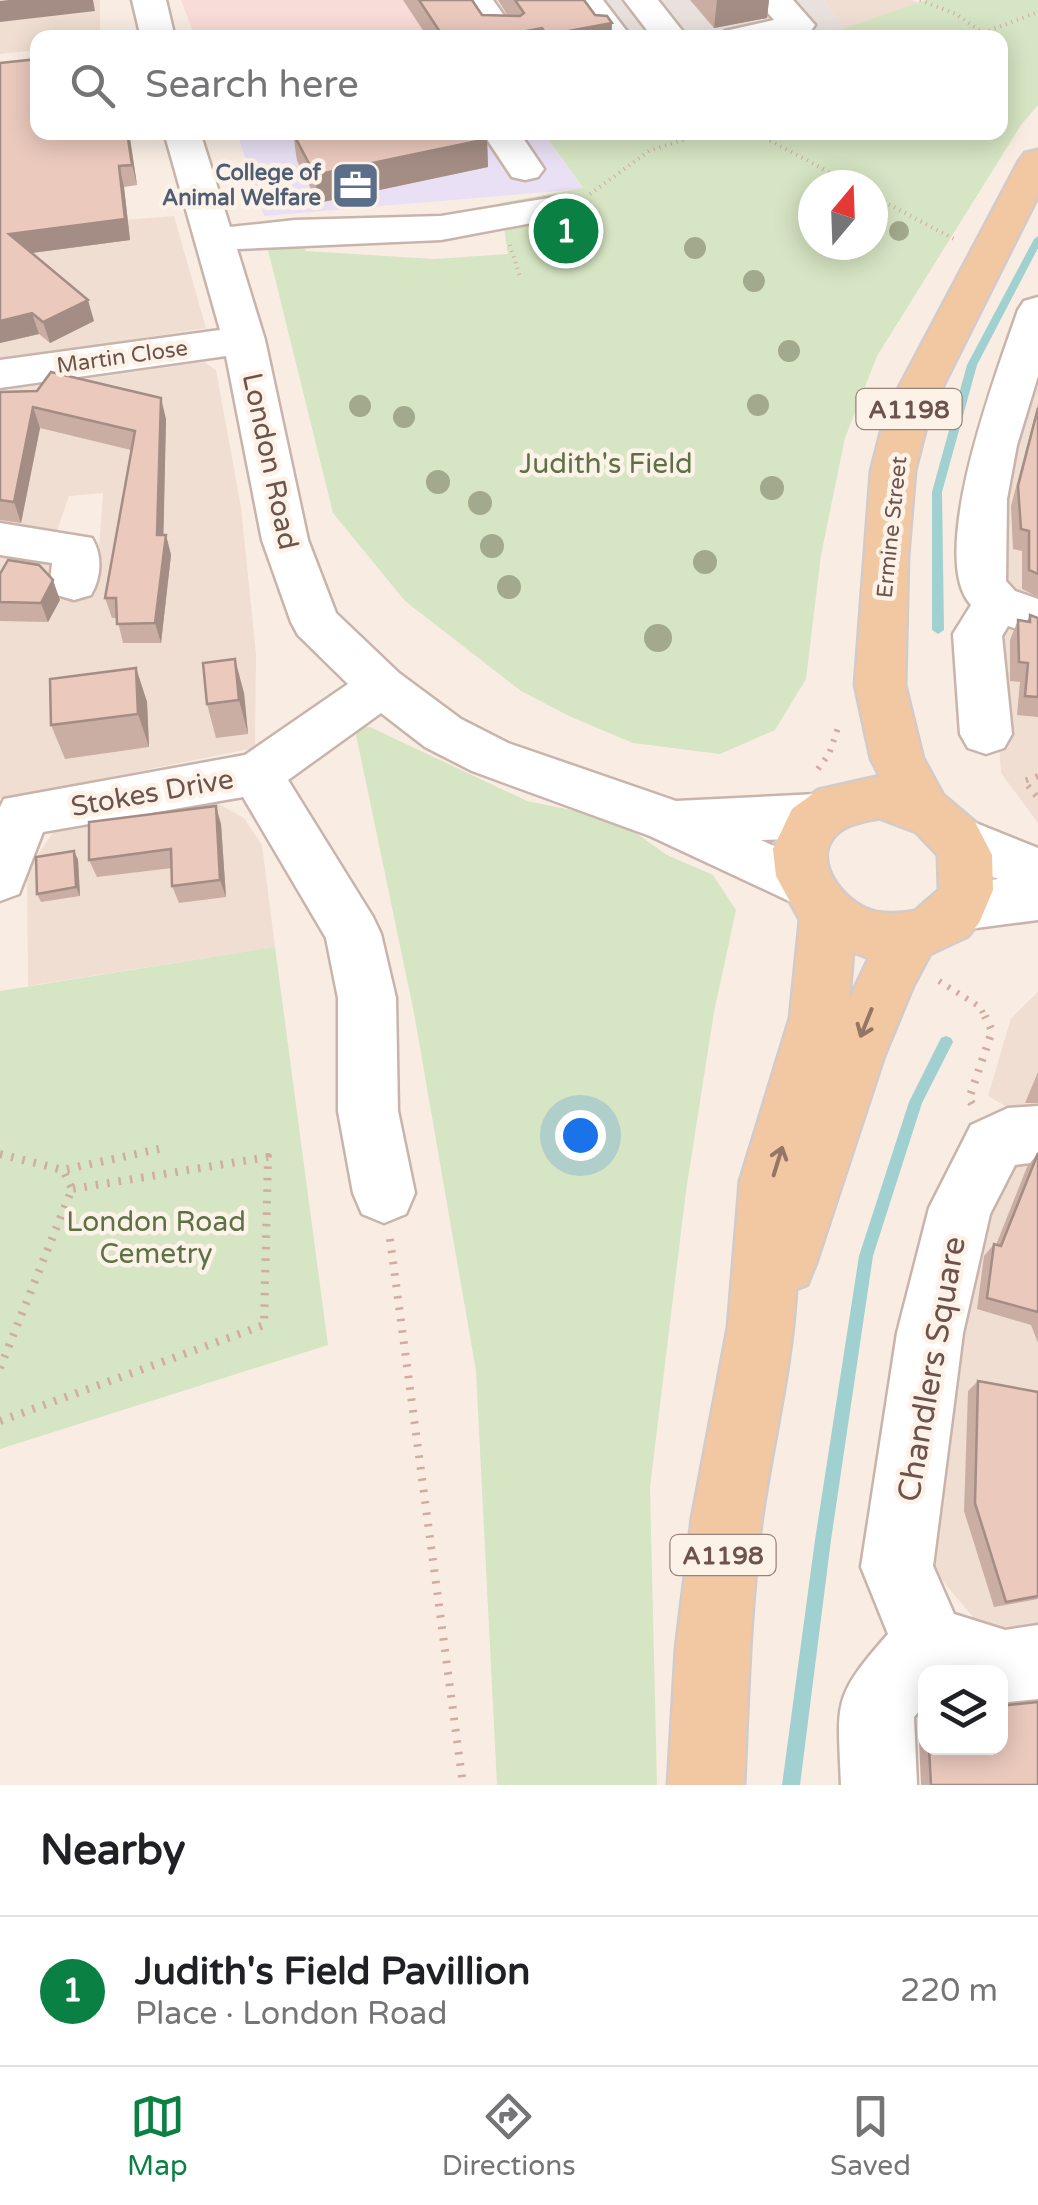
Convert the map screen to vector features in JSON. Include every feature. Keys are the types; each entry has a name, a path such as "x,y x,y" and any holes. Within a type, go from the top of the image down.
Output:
{"main road":[{"name":"Ermine Street","path":"823,796 860,754 861,701 891,488 908,412 986,254 1038,161"},
{"name":"Ermine Street","path":"861,701 940,824"},
{"path":"823,796 879,797 940,824"},
{"name":"A1198","path":"706,1785 713,1648 727,1518 761,1327 771,1181 819,1018 816,899 798,866 798,848 823,796"},
{"name":"A1198","path":"940,824 970,873 961,906"},
{"path":"816,899 867,934 933,962 948,921 961,906"},
{"name":"A1198","path":"761,1327 862,1029 933,962"}],"street":[{"path":"149,0 156,30"},
{"path":"476,0 497,30"},
{"path":"586,0 609,30"},
{"path":"641,0 665,30"},
{"path":"774,0 798,25 775,30"},
{"name":"London Road","path":"184,140 218,242 244,340 285,540 316,622 381,686 443,734 490,757 669,821 816,899"},
{"path":"505,140 525,169"},
{"path":"218,242 285,233 427,229 484,223 555,208"},
{"path":"986,734 977,634 1018,610 982,586 984,499 994,445 1038,310"},
{"name":"Martin Close","path":"0,374 244,340"},
{"path":"0,540 77,552"},
{"name":"Stokes Drive","path":"0,878 23,814 258,774 381,686"},
{"path":"258,774 353,934 367,998 368,1111 384,1193"},
{"name":"London Road","path":"669,821 823,796"},
{"path":"940,824 1038,872"},
{"path":"961,906 1038,897"},
{"name":"Chandlers Square","path":"929,1643 897,1567 930,1333 960,1208 1015,1139"},
{"path":"878,1785 876,1704 929,1643 1004,1667 1038,1662"}],"path":[{"path":"921,1 956,14 977,30"},
{"path":"995,30 1038,12"},
{"path":"555,208 598,190 649,151 683,140"},
{"path":"769,140 825,170"},
{"path":"888,204 950,237"},
{"path":"823,796 829,754 861,701"},
{"path":"1038,776 1024,781 1038,798"},
{"path":"930,994 933,962"},
{"path":"933,962 980,1007 992,1031 970,1098 982,1133 1015,1139"},
{"path":"0,1154 63,1170 159,1149"},
{"path":"0,1421 264,1324 268,1156 72,1190"},
{"path":"0,1368 72,1190 63,1170"},
{"path":"384,1193 463,1785"}],"shaded area":[{"path":"0,0 100,0 100,30 30,30 30,51 0,54"},
{"path":"181,0 452,0 472,30 192,30"},
{"path":"452,0 824,0 845,30 472,30"},
{"path":"824,0 919,3 849,30"},
{"path":"239,140 549,140 583,189 264,216"},
{"path":"174,216 206,328 0,360 0,230"},
{"path":"204,362 216,370 241,507 256,654 255,748 0,799 0,556 49,564 59,592 96,589 103,493 69,496 56,534 0,532 0,391"},
{"path":"1038,369 1038,607 1010,597 999,571 1004,472"},
{"path":"999,624 1038,630 1038,823 1001,773 997,716"},
{"path":"219,804 244,818 262,845 275,947 28,986 27,871 55,829"},
{"path":"1038,992 1038,1125 988,1096 1011,1018"},
{"path":"1026,1160 1038,1163 1038,1629 991,1639 932,1568 951,1345 997,1177"}],"green space":[{"name":"Judith's Field","path":"926,0 1038,0 1038,105 1021,125 877,356 845,438 821,555 806,679 775,730 720,754 633,743 571,717 521,691 405,601 333,513 268,250 273,244 297,240 306,251 434,259 508,254 500,203 583,188 549,140 1008,140 1008,30 840,30"},
{"path":"354,725 370,727 527,801 616,819 667,855 713,875 736,910 714,1012 686,1191 650,1487 657,1785 497,1785 476,1371 414,1013"},
{"name":"London Road Cemetry","path":"275,947 328,1345 0,1449 0,991"}],"building":[{"path":"419,0 472,0 482,15 520,16 524,13 515,0 584,0 595,15 607,16 612,23 574,30 439,30"},
{"path":"30,60 30,140 128,140 132,165 119,166 125,219 9,234 88,300 43,322 32,313 0,321 0,63"},
{"path":"297,140 482,140 315,175"},
{"path":"51,372 161,398 157,535 166,535 155,623 117,624 116,598 105,598 135,431 33,407 14,502 0,500 0,392 37,391"},
{"path":"1038,408 1038,574 1029,570 1029,531 1021,529 1018,486"},
{"path":"8,560 39,565 53,580 41,603 0,602 0,574"},
{"path":"1030,615 1038,618 1038,697 1025,696 1028,663 1019,662 1018,620 1030,622"},
{"path":"235,659 239,700 207,704 203,663"},
{"path":"136,668 138,714 51,725 50,679"},
{"path":"216,806 220,880 172,886 171,849 89,860 89,822"},
{"path":"74,851 76,887 37,894 36,857"},
{"path":"1038,1153 1038,1312 987,1298 994,1244 1001,1246"},
{"path":"978,1381 1038,1392 1038,1596 1006,1602 975,1503"},
{"path":"1038,1702 1038,1785 931,1785 929,1755 1008,1755 1008,1705"}],"waterway":[{"path":"938,630 937,492 972,365 1038,239"},
{"path":"791,1785 866,1256 916,1102 946,1042"}],"place":[{"name":"College of Animal Welfare","path":"356,185"},
{"name":"Judith's Field Pavillion","path":"566,231"}]}
